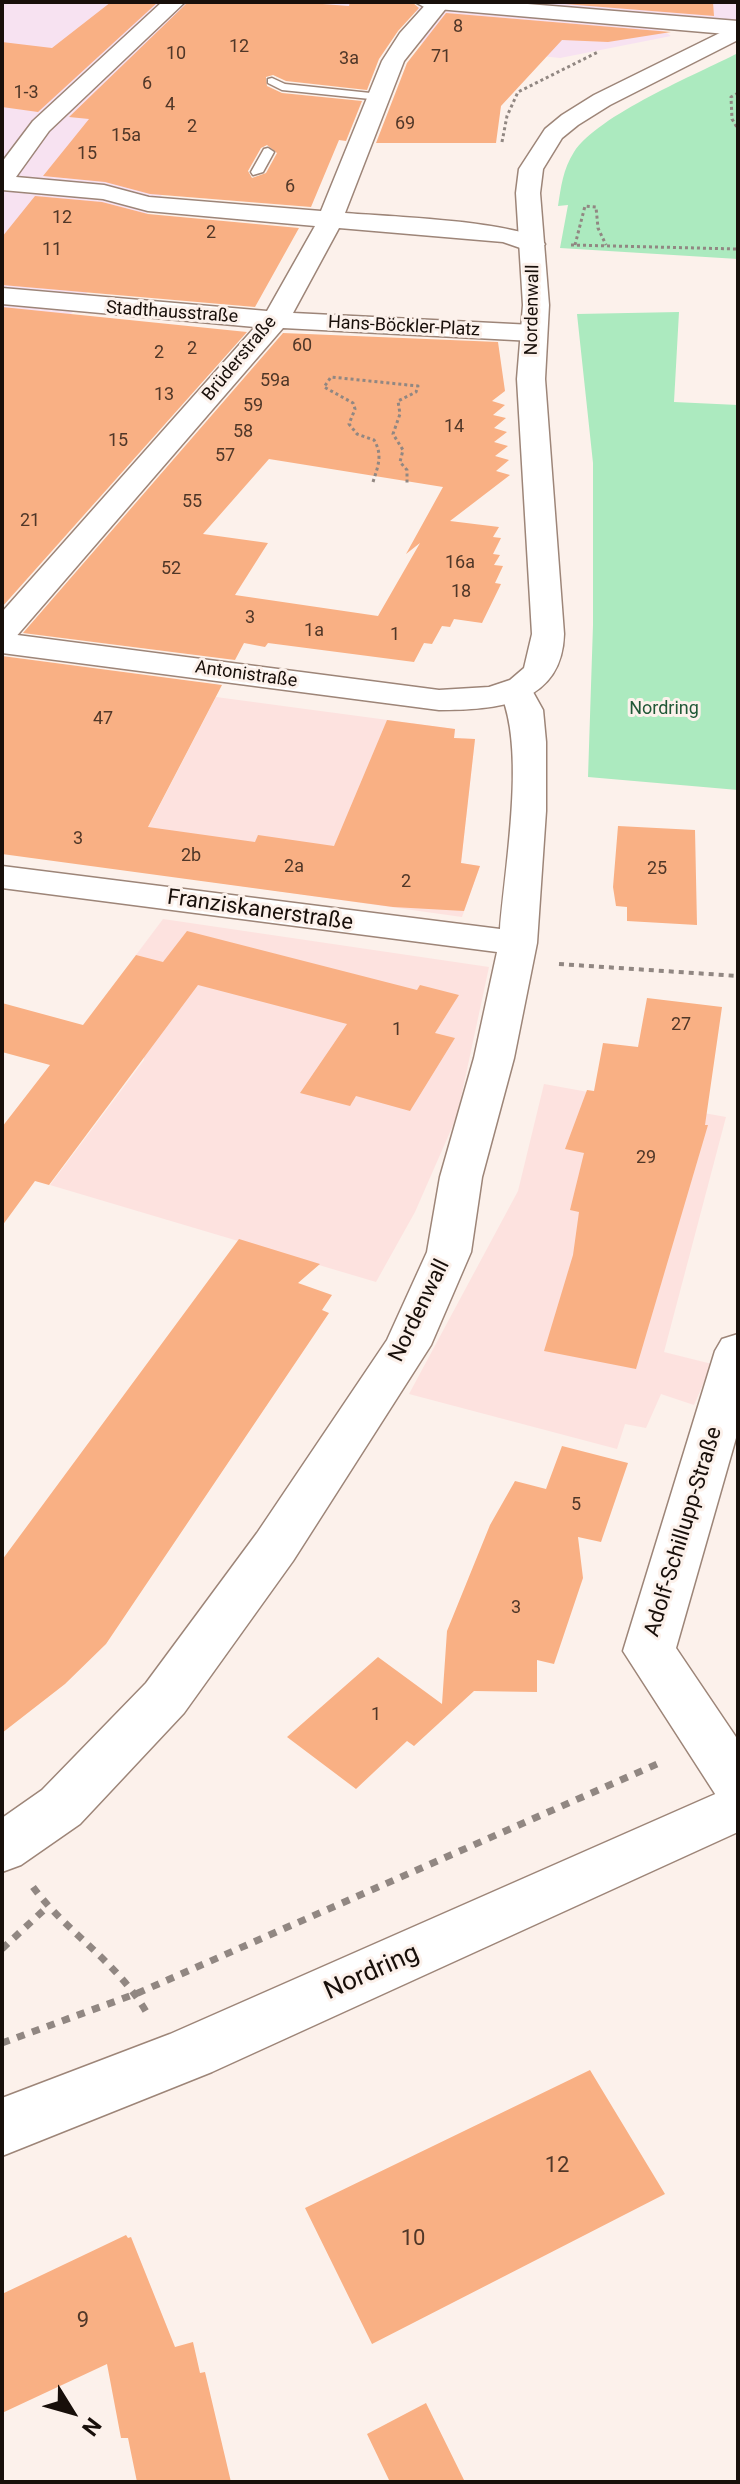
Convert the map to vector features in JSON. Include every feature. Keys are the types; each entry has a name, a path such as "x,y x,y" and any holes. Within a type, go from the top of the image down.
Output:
{"street":[{"path":"174,2 41,126 2,181 104,192 148,204 239,205 330,221 507,235 532,244"},
{"path":"435,2 738,30"},
{"name":"Brüderstraße","path":"2,632 275,321 330,221 393,61 435,2"},
{"name":"Nordenwall","path":"2,1848 61,1807 165,1698 275,1547 408,1345 449,1252 461,1177 494,1058 516,952 525,866 529,742 526,710 504,693 543,668 548,653 531,379 536,299 528,193 531,169 553,134 570,120 602,100 738,30"},
{"path":"15,122 41,126"},
{"name":"Stadthausstraße","path":"2,287 75,295 65,311 2,304"},
{"name":"Stadthausstraße","path":"2,296 70,305 275,321"},
{"name":"Hans-Böckler-Platz","path":"275,321 533,333"},
{"name":"Antonistraße","path":"2,643 398,696 470,699 504,693"},
{"name":"Franziskanerstraße","path":"2,877 516,952"},
{"name":"Adolf-Schillupp-Straße","path":"738,1351 649,1651 738,1784"},
{"name":"Nordring","path":"2,2127 191,2053 738,1807"}],"lane":[{"path":"272,81 282,87 380,97"},
{"path":"257,172 268,152"}],"path":[{"path":"738,93 731,97 729,105 738,129"},
{"path":"607,246 602,240 596,207 585,206 578,245 607,246 738,249"},
{"path":"373,482 382,462 380,452 374,440 357,434 349,424 355,409 353,403 324,387 331,377 418,386 416,392 398,401 402,409 393,434 403,450 400,462 407,470 407,485"},
{"path":"516,952 738,976"},
{"path":"2,2043 138,1993 709,1741"},
{"path":"2,1949 46,1908"},
{"path":"57,1918 127,1978"}],"shaded area":[{"path":"2,2 384,2 422,7 419,12 351,6 340,17 306,14 141,221 62,326 2,387"},
{"path":"473,2 738,2 738,23"},
{"path":"442,9 659,28 671,36 560,58 417,43"},
{"path":"216,697 455,729 454,738 475,739 461,863 480,866 462,917 126,870"},
{"path":"163,919 489,967 457,1116 415,1212 376,1282 50,1185 144,1060 136,955"},
{"path":"544,1084 726,1117 664,1352 712,1364 694,1405 661,1394 646,1428 625,1424 617,1449 409,1394 518,1191"}],"green space":[{"path":"738,53 738,259 560,248 568,205 558,206 563,178 570,158 586,138 650,96"},
{"name":"Nordring","path":"679,312 674,402 738,405 738,790 588,777 593,625 593,463 577,314"}],"building":[{"path":"111,2 158,2 38,112 2,107 2,42 52,48"},
{"path":"188,2 296,2 349,6 350,2 412,2 419,8 379,59 367,90 286,81 273,75 266,77 267,86 282,93 362,101 346,141 339,140 311,207 150,194 105,182 43,176 89,119 69,117","holes":["267,145 277,153 266,173 252,178 248,171 261,148"]},
{"path":"540,2 713,2 714,16"},
{"path":"446,13 671,32 608,42 562,40 501,106 496,143 376,143 407,63"},
{"path":"35,196 102,202 148,214 299,228 255,307 2,285 2,237"},
{"path":"2,307 247,332 2,607"},
{"path":"283,333 498,342 505,391 492,401 505,405 493,415 506,418 494,428 507,432 494,442 508,446 495,456 509,460 496,471 510,475 450,521 499,527 493,537 501,538 493,554 500,555 494,565 503,566 495,583 501,584 482,623 454,619 450,627 442,626 432,644 424,643 414,662 268,643 265,647 244,643 235,660 23,633","holes":["269,459 443,487 406,554 420,543 378,616 235,595 268,543 203,534"]},
{"path":"2,656 222,685 148,827 255,842 258,835 334,846 387,720 455,729 454,738 475,739 461,863 480,866 464,911 393,907 2,854"},
{"path":"618,826 695,830 697,925 627,921 627,907 616,906 613,887"},
{"path":"187,931 417,990 420,985 459,995 435,1033 455,1038 410,1111 356,1096 350,1106 300,1093 347,1024 198,985 49,1185 35,1181 2,1226 2,1127 50,1065 2,1052 2,1003 83,1025 136,955 163,962"},
{"path":"647,998 722,1007 705,1125 708,1125 636,1369 544,1351 573,1255 579,1212 570,1210 584,1153 565,1149 587,1090 594,1091 603,1043 638,1047"},
{"path":"239,1239 320,1264 298,1283 332,1295 322,1310 329,1313 106,1644 65,1684 2,1733 2,1560"},
{"path":"562,1446 628,1463 601,1542 578,1537 583,1578 554,1664 537,1660 537,1692 474,1691 414,1746 407,1741 356,1789 287,1737 378,1657 442,1704 447,1631 490,1525 515,1481 546,1489"},
{"path":"590,2070 665,2194 372,2344 305,2208"},
{"path":"126,2235 131,2237 175,2347 193,2342 200,2373 205,2372 231,2482 137,2482 128,2438 121,2438 107,2364 2,2413 2,2294"},
{"path":"426,2403 465,2482 390,2482 367,2434"}]}
